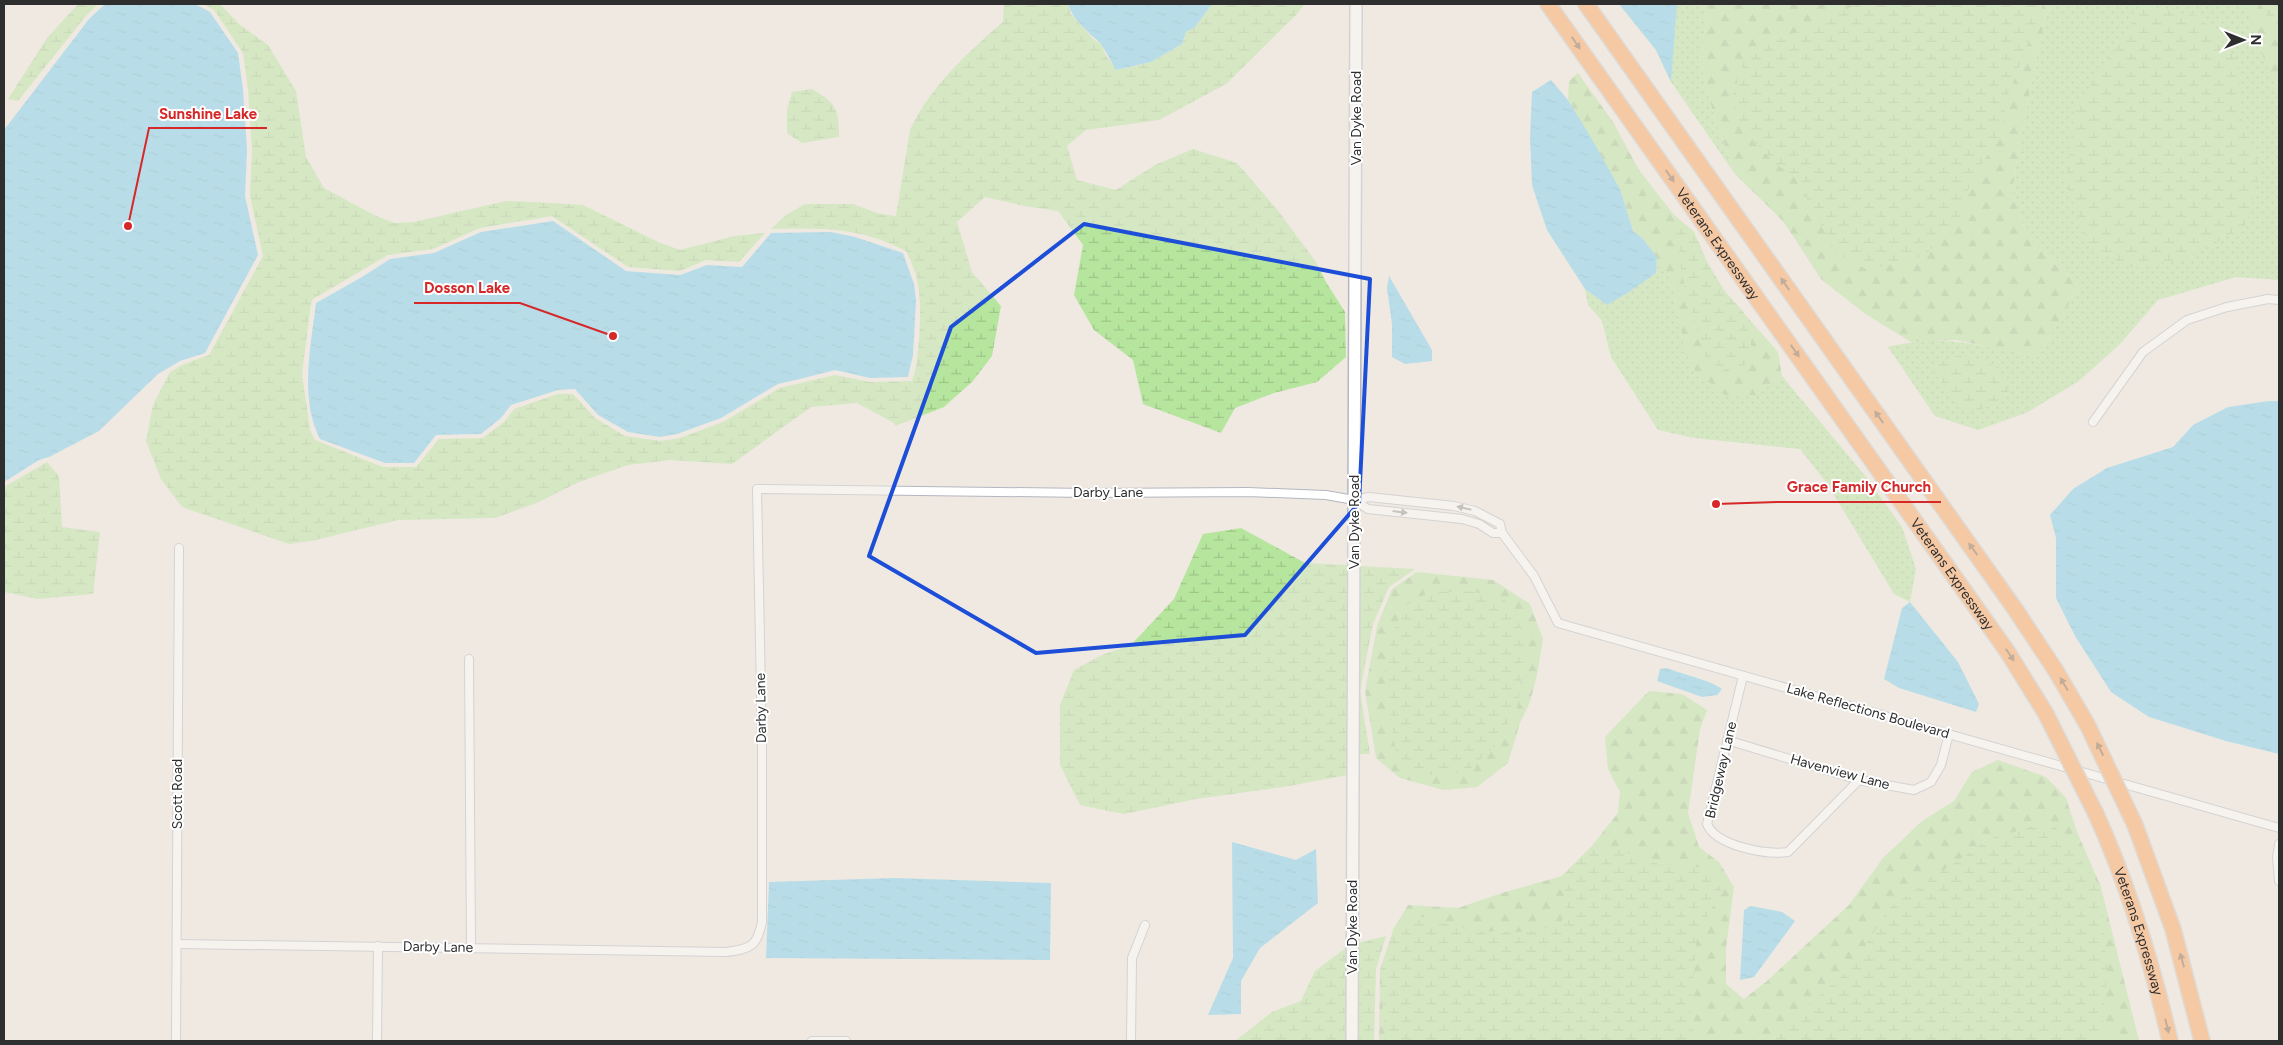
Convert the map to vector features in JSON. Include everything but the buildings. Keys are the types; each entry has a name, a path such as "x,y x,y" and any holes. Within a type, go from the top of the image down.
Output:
{"highway":[{"name":"Veterans Expressway","path":"1548,4 1992,630 2046,714 2096,814 2116,860 2138,921 2170,1041"},
{"path":"1586,4 2015,609 2056,671 2088,726 2135,825 2173,930 2202,1041"}],"main road":[{"name":"Van Dyke Road","path":"1352,1041 1356,4"}],"street":[{"path":"2093,422 2143,352 2187,320 2227,308 2268,299 2279,300"},
{"name":"Darby Lane","path":"177,944 726,952 744,950 753,945 759,935 762,922 762,745 757,489 1248,492 1326,495 1354,500"},
{"name":"Lake Reflections Boulevard","path":"1354,500 1369,497 1454,506 1475,511 1500,524 1502,533 1534,576 1558,622 2279,828"},
{"path":"1354,500 1368,509 1462,520 1480,524 1493,533 1502,533"},
{"name":"Scott Road","path":"176,1041 179,548"},
{"path":"469,659 471,948"},
{"name":"Bridgeway Lane","path":"1743,676 1707,824 1711,832 1721,840 1772,854 1788,852 1859,780"},
{"name":"Havenview Lane","path":"1727,740 1859,780 1914,790 1931,782 1941,765 1949,734"},
{"path":"2279,844 2276,857 2279,881"},
{"path":"1131,1041 1132,958 1145,925"},
{"path":"377,1041 378,946"},
{"path":"812,1041 846,1041"}],"highlighted area":[{"path":"1084,224 1370,279 1359,503 1245,635 1036,653 869,556 951,327"}],"green space":[{"path":"78,4 98,4 85,17 18,101 8,99 47,38"},
{"path":"204,4 220,4 240,25 268,45 296,91 306,157 324,188 374,215 394,223 414,222 506,201 583,205 658,242 680,250 734,236 765,233 739,262 706,260 680,271 628,267 552,216 480,228 433,249 388,255 313,299 302,374 310,430 315,440 383,467 416,467 439,439 483,438 504,422 514,409 558,394 573,394 595,418 625,436 661,441 680,438 723,422 780,388 835,375 870,382 912,381 917,361 920,304 916,275 906,251 873,237 856,233 824,229 771,229 786,215 805,204 853,204 880,214 896,216 910,130 918,114 950,72 1003,22 1004,4 1068,4 1071,14 1094,40 1101,44 1106,56 1117,70 1151,62 1182,44 1186,32 1195,27 1212,4 1304,4 1298,13 1226,84 1159,120 1086,130 1067,146 1077,180 1116,190 1155,165 1193,149 1237,163 1276,208 1316,262 1345,312 1346,357 1317,382 1274,393 1235,408 1221,433 1143,404 1133,360 1094,330 1074,295 1083,245 1058,211 985,197 957,222 972,272 1001,306 992,356 973,381 944,407 895,426 894,423 857,403 811,407 732,464 670,460 628,465 579,482 539,502 495,518 398,520 311,541 289,544 182,507 161,479 146,441 153,405 170,372 182,365 209,355 263,256 250,196 252,150 248,89 243,53 214,10"},
{"path":"1619,4 1708,4 1700,62 1715,120 1735,174 1671,82 1656,50"},
{"path":"1708,4 2054,4 2046,14 2020,140 2012,192 2028,238 2079,287 2038,357 1956,340 1911,342 1864,313 1821,279 1783,221 1735,174 1715,120 1700,62"},
{"path":"1858,4 2043,4 2008,96 1999,140 1973,175 1956,226 1923,256 1868,270 1836,253 1795,177 1773,162 1742,128 1732,97 1747,52"},
{"path":"2054,4 2246,4 2248,6 2279,96 2279,280 2236,277 2158,300 2120,344 2079,381 2026,413 1978,430 1935,416 1888,347 1927,341 1946,341 1982,345 2038,357 2079,287 2028,238 2012,192 2020,140 2046,14"},
{"path":"2246,4 2279,4 2279,96 2257,41"},
{"path":"2279,4 2279,39 2261,5"},
{"path":"2143,6 2199,16 2236,58 2240,84 2239,109 2261,172 2246,225 2192,257 2133,268 2089,248 2066,183 2075,109"},
{"path":"1578,73 1613,122 1639,170 1674,215 1694,232 1707,262 1725,292 1778,352 1782,376 1755,395 1725,395 1695,371 1683,340 1672,281 1642,238 1633,231 1620,189 1568,100 1569,81"},
{"path":"812,89 826,98 837,113 839,137 802,143 787,133 787,110 792,92"},
{"path":"1674,215 1694,232 1707,262 1725,292 1743,311 1751,333 1751,363 1721,371 1704,355 1682,275"},
{"path":"1657,257 1672,281 1683,340 1695,371 1755,395 1782,376 1866,477 1902,527 1916,569 1910,602 1894,594 1828,485 1800,449 1694,438 1658,430 1611,357 1602,321 1588,305 1585,289 1607,305 1656,273"},
{"path":"1961,354 1987,362 1993,366 2002,376 2010,395 1978,411 1958,407 1931,367"},
{"path":"47,462 59,476 62,527 100,532 93,594 38,599 4,592 4,487"},
{"path":"1241,528 1305,563 1348,565 1348,775 1283,787 1196,799 1124,814 1080,805 1060,765 1060,705 1074,670 1102,655 1131,645 1174,599 1203,534"},
{"path":"1360,566 1415,569 1389,587 1373,624 1360,691 1370,754 1359,754"},
{"path":"1417,572 1493,580 1530,604 1543,639 1530,702 1520,723 1508,763 1477,787 1444,790 1400,778 1376,758 1365,691 1377,626 1392,589"},
{"path":"1467,591 1503,597 1525,633 1523,671 1517,708 1496,745 1467,772 1429,775 1397,763 1385,671 1392,636 1403,607 1429,592"},
{"path":"1649,691 1682,694 1707,710 1700,729 1688,813 1699,847 1719,862 1734,887 1726,948 1726,984 1744,999 1767,981 1849,905 1883,858 1922,821 1954,801 1972,772 1998,760 2046,777 2066,798 2077,832 2101,887 2139,1041 1379,1041 1380,970 1394,928 1408,905 1458,908 1562,876 1591,847 1618,813 1620,792 1608,769 1605,737"},
{"path":"2051,821 2101,887 2107,975 2101,1041 1767,1041 1852,967 1889,908 1989,839"},
{"path":"1591,847 1620,850 1658,864 1707,868 1722,891 1697,934 1690,1021 1698,1041 1385,1041 1380,970 1394,928 1418,916 1473,931 1526,932 1561,925 1567,900 1562,876"},
{"path":"1386,936 1376,969 1374,1041 1358,1041 1358,943"},
{"path":"1347,947 1346,1041 1235,1041 1272,1012 1301,1001 1315,971"}],"water":[{"path":"105,4 195,4 210,12 238,53 243,89 247,150 245,196 258,255 205,353 180,361 158,374 99,431 49,457 39,460 4,482 4,130 89,19"},
{"path":"1068,4 1212,4 1195,27 1186,32 1182,44 1151,62 1116,70 1101,45 1077,20"},
{"path":"1619,4 1677,4 1671,82 1656,50"},
{"path":"1551,80 1568,100 1620,189 1633,231 1642,238 1657,257 1656,273 1607,305 1585,289 1547,230 1532,185 1530,138 1532,92"},
{"path":"553,221 626,271 680,275 707,265 742,267 771,233 831,232 855,237 903,253 914,284 916,301 913,355 908,377 870,378 835,370 778,384 721,418 677,434 660,437 628,432 598,415 575,389 558,390 511,405 501,418 481,434 436,435 414,463 385,463 320,439 314,423 308,389 308,372 316,303 390,259 434,253 481,232"},
{"path":"1389,276 1432,350 1432,361 1405,364 1392,357 1392,324 1387,288"},
{"path":"2279,401 2279,754 2226,741 2149,717 2111,692 2075,636 2056,598 2056,538 2050,515 2073,489 2107,468 2173,447 2193,425 2228,407"},
{"path":"1910,602 1958,662 1979,704 1976,712 1899,688 1884,679 1902,608"},
{"path":"1667,668 1709,682 1722,689 1717,695 1702,697 1657,681 1660,669"},
{"path":"1232,842 1296,860 1316,849 1318,903 1260,948 1241,981 1241,1014 1208,1015 1233,958"},
{"path":"895,878 1051,883 1050,960 766,958 769,882"},
{"path":"1751,906 1782,912 1795,921 1754,977 1740,980 1744,910"}],"place":[{"name":"Sunshine Lake","path":"128,226"},
{"name":"Dosson Lake","path":"613,336"},
{"name":"Grace Family Church","path":"1716,504"}]}
